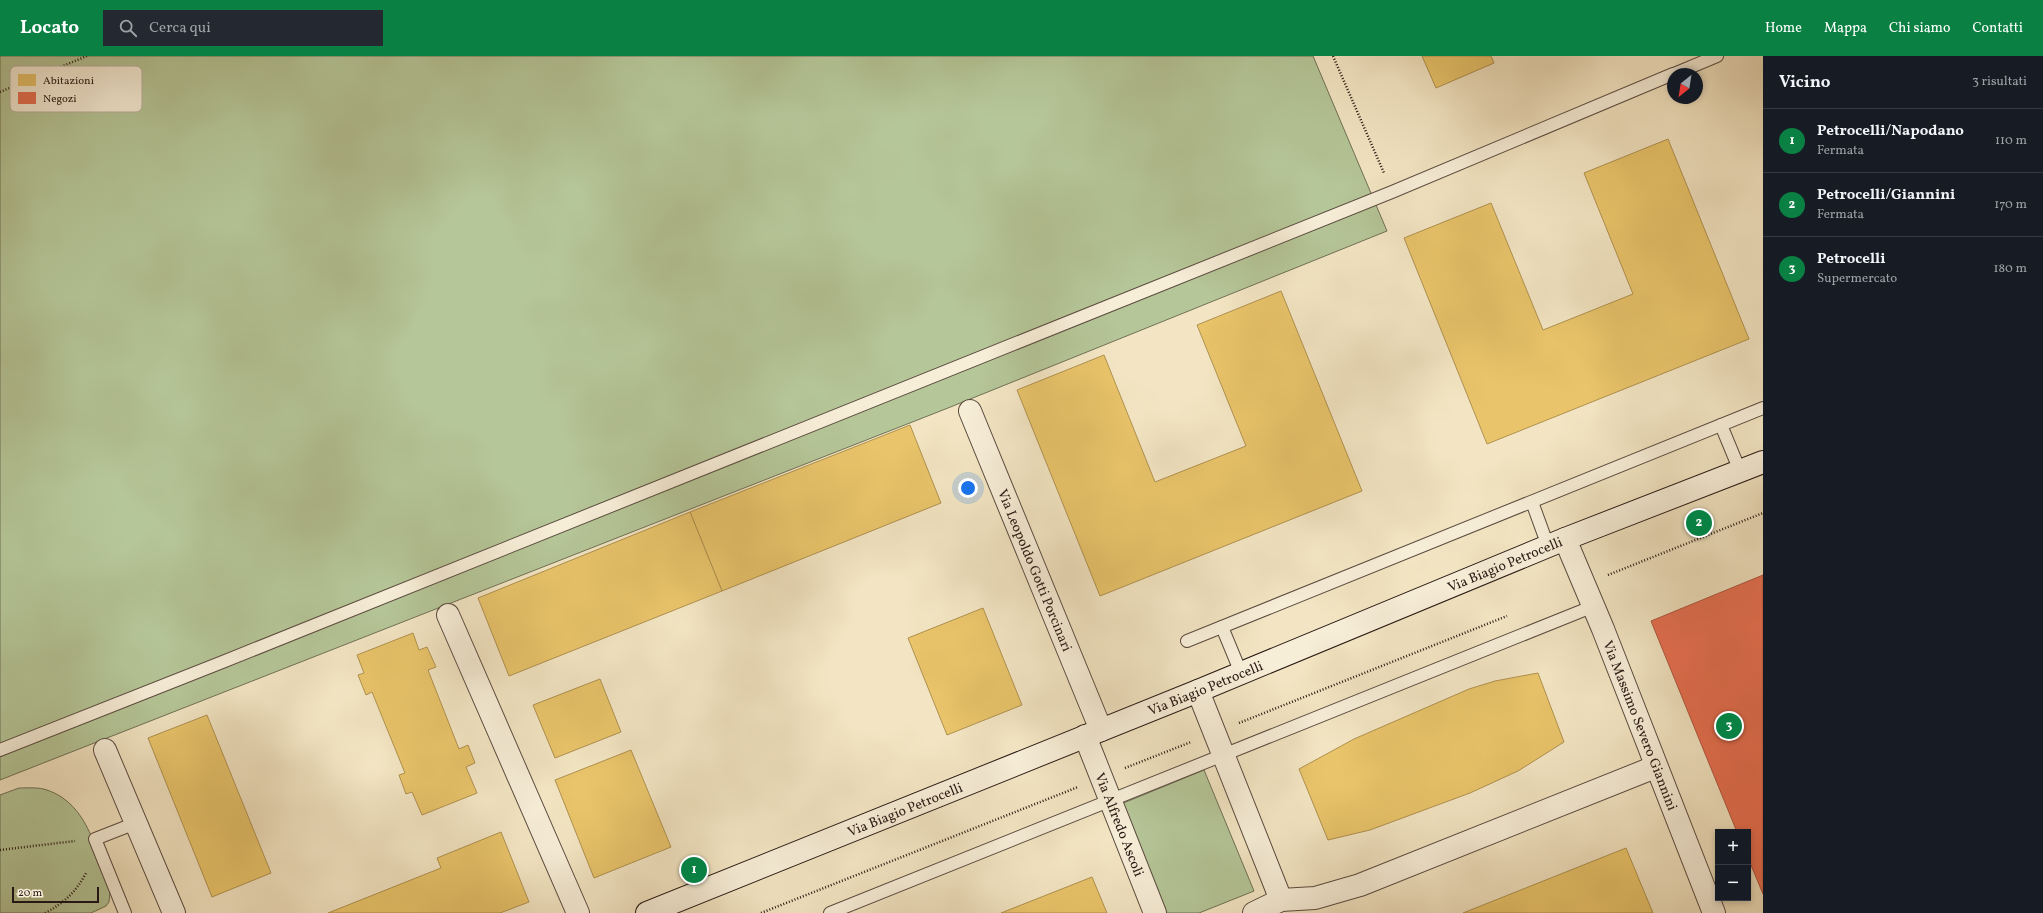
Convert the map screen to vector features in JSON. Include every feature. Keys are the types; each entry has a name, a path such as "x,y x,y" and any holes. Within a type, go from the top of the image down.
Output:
{"street":[{"name":"Via Leopoldo Gotti Porcinari","path":"970,411 1093,733"},
{"name":"Via Biagio Petrocelli","path":"647,913 1198,691 1557,543 1763,462"},
{"name":"Via Massimo Severo Giannini","path":"1557,543 1594,606 1655,767 1714,913"},
{"path":"448,614 578,913"},
{"path":"1198,691 1281,900"},
{"name":"Via Alfredo Ascoli","path":"1093,733 1110,800 1155,913"},
{"path":"105,750 174,913"},
{"path":"1254,913 1281,900 1315,898 1360,886 1655,767"}],"lane":[{"path":"1688,68 1717,56"},
{"path":"0,750 1392,192 1667,77"},
{"path":"1187,641 1763,408"},
{"path":"1721,425 1740,471"},
{"path":"1532,502 1557,543"},
{"path":"830,913 1594,606"},
{"path":"1222,627 1241,673"},
{"path":"125,913 95,839 136,823"}],"path":[{"path":"63,66 87,56"},
{"path":"1334,56 1392,192"},
{"path":"0,92 10,88"},
{"path":"1601,578 1763,513"},
{"path":"1260,715 1510,614"},
{"path":"1133,765 1196,740"},
{"path":"761,913 1069,790"},
{"path":"0,850 95,839 88,870 79,886 68,899 45,913"}],"green space":[{"path":"0,56 1313,56 1387,231 948,408 0,780"},
{"path":"1204,770 1254,891 1199,913 1166,913 1121,804"},
{"path":"19,788 47,790 61,797 73,806 82,818 95,846 110,891 109,902 106,906 91,913 0,913 0,795"}],"building: Abitazioni":[{"path":"1422,56 1491,56 1494,63 1436,88"},
{"path":"1668,139 1749,339 1487,444 1404,238 1491,203 1543,330 1633,294 1584,173"},
{"path":"1281,291 1362,491 1100,596 1017,390 1104,355 1155,482 1246,446 1197,325"},
{"path":"910,425 941,503 722,591 690,512"},
{"path":"690,512 722,591 509,676 478,598"},
{"path":"983,608 1022,705 947,735 908,638"},
{"path":"413,633 419,650 427,647 436,667 428,670 459,749 468,745 475,763 466,767 477,793 422,815 412,792 406,794 399,775 405,773 372,692 366,695 358,675 364,673 357,655"},
{"path":"1538,673 1564,742 1518,771 1470,793 1370,830 1328,840 1299,769 1354,739 1469,689 1495,681"},
{"path":"600,679 621,732 555,758 533,705"},
{"path":"207,715 271,873 212,897 148,738"},
{"path":"631,750 671,847 594,878 555,780"},
{"path":"501,832 529,902 500,913 328,913 441,868 437,858"},
{"path":"1626,848 1653,913 1463,913"},
{"path":"1092,877 1107,913 1001,913"}],"building: Negozi":[{"path":"1763,575 1763,894 1751,865 1751,829 1736,829 1651,621"}],"place":[{"name":"Petrocelli/Giannini","path":"1699,523"},
{"name":"Petrocelli","path":"1729,726"},
{"name":"Petrocelli/Napodano","path":"694,870"}]}
